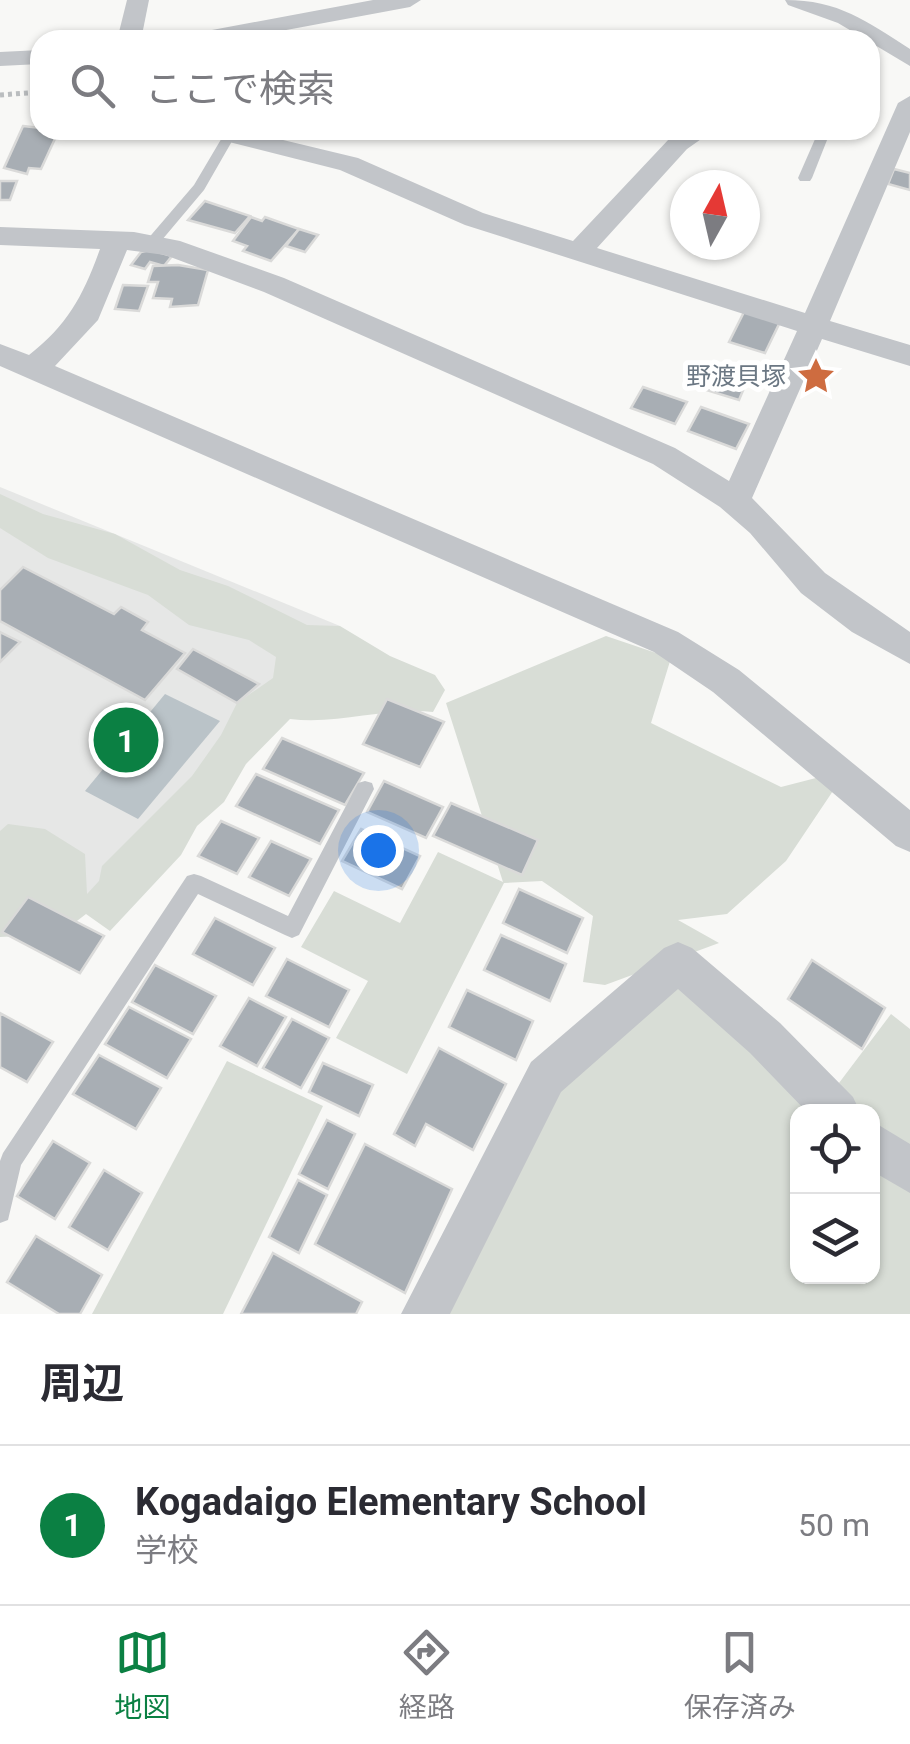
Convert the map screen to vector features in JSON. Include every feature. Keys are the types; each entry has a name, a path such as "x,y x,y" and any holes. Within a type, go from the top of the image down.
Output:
{"street":[{"path":"131,30 138,0"},
{"path":"250,30 410,0"},
{"path":"796,0 846,18 865,30"},
{"path":"880,40 910,59"},
{"path":"0,59 30,57"},
{"path":"880,121 907,117"},
{"path":"731,498 743,487 907,117"},
{"path":"248,140 349,164 474,219 910,356"},
{"path":"578,251 685,140"},
{"path":"0,236 151,244 274,284 664,456 731,498 762,524 813,582 864,622 910,649"},
{"path":"32,368 81,328 94,306 117,240"},
{"path":"0,354 666,642 726,681 910,834"},
{"path":"426,1314 546,1077 678,962 765,1038 830,1104"},
{"path":"880,1149 910,1171"}],"lane":[{"path":"151,244 199,187 216,140"},
{"path":"805,178 821,140"},
{"path":"0,1212 11,1161 194,883 292,928 365,789"}],"path":[{"path":"0,95 30,93"}],"shaded area":[{"path":"0,487 340,626 117,914 0,866"},
{"path":"0,494 43,514 115,534 180,570 228,586 307,625 340,626 390,656 435,675 445,690 433,712 290,719 246,764 224,802 197,826 181,855 110,931 86,914 60,934 0,937 0,831 8,824 45,829 85,854 87,894 99,881 102,866 192,776 221,735 237,703 273,678 276,657 249,640 189,625 148,595 48,558 0,528"},
{"path":"606,636 671,658 651,723 781,787 847,770 786,861 727,914 678,920 719,943 605,985 583,982 593,916 542,881 504,883 407,1074 336,1038 368,981 301,947 334,891 400,923 438,852 503,882 446,703"},
{"path":"165,694 220,721 138,819 85,791"},
{"path":"671,984 717,1010 808,1104 790,1104 790,1284 880,1284 880,1168 910,1188 910,1314 449,1314 558,1081"},
{"path":"891,1014 910,1029 910,1156 880,1132 880,1104 853,1104 839,1083"},
{"path":"227,1061 323,1106 223,1314 92,1314"}],"building":[{"path":"23,126 30,127 30,140 54,140 41,169 29,168 27,174 4,168"},
{"path":"894,169 910,173 910,190 888,184"},
{"path":"0,181 17,181 10,200 0,200"},
{"path":"205,201 250,216 235,233 188,220"},
{"path":"251,217 262,221 265,217 299,229 271,261 243,251 247,246 233,241"},
{"path":"299,229 318,235 305,252 286,246"},
{"path":"150,250 172,256 164,266 150,262 145,269 131,265 141,252"},
{"path":"153,266 208,270 198,305 170,307 172,299 153,298 158,282 148,282"},
{"path":"123,285 148,286 139,311 115,309"},
{"path":"744,312 780,322 765,353 729,342"},
{"path":"714,366 749,376 739,400 703,389"},
{"path":"643,387 687,402 675,424 631,408"},
{"path":"701,407 749,424 736,449 688,431"},
{"path":"23,567 114,614 121,607 148,622 142,630 185,653 145,700 0,621 0,590"},
{"path":"0,632 20,642 0,662"},
{"path":"193,649 259,684 237,703 177,669"},
{"path":"387,699 444,722 420,767 363,744"},
{"path":"282,738 364,773 345,805 263,769"},
{"path":"256,774 339,810 320,844 236,806"},
{"path":"384,781 443,807 426,838 367,812"},
{"path":"451,803 538,840 522,875 433,836"},
{"path":"221,821 259,838 237,874 198,856"},
{"path":"361,829 420,856 402,889 342,861"},
{"path":"271,841 311,859 289,896 249,877"},
{"path":"519,889 583,918 567,953 503,923"},
{"path":"28,897 104,936 80,973 2,932"},
{"path":"215,918 275,948 253,985 193,954"},
{"path":"501,935 566,964 550,1001 484,970"},
{"path":"287,959 349,990 329,1027 266,996"},
{"path":"812,960 885,1008 862,1049 788,999"},
{"path":"155,965 216,996 193,1034 132,1002"},
{"path":"467,990 533,1021 516,1060 449,1027"},
{"path":"249,998 286,1017 257,1066 220,1046"},
{"path":"129,1007 191,1039 167,1078 105,1044"},
{"path":"0,1013 53,1042 27,1082 0,1067"},
{"path":"292,1019 329,1038 301,1088 263,1068"},
{"path":"439,1048 506,1084 473,1150 426,1124 415,1146 394,1134"},
{"path":"99,1055 161,1088 136,1129 73,1094"},
{"path":"323,1063 373,1085 359,1116 309,1092"},
{"path":"327,1120 355,1134 328,1189 299,1174"},
{"path":"53,1141 90,1163 55,1219 17,1196"},
{"path":"365,1144 452,1189 405,1293 315,1244"},
{"path":"104,1170 142,1193 108,1250 69,1227"},
{"path":"298,1180 327,1195 299,1253 269,1237"},
{"path":"36,1236 102,1275 80,1314 59,1314 7,1282"},
{"path":"273,1253 362,1302 356,1314 241,1314"}],"place":[{"name":"野渡貝塚","path":"816,376"},
{"name":"Kogadaigo Elementary School","path":"126,740"}]}
